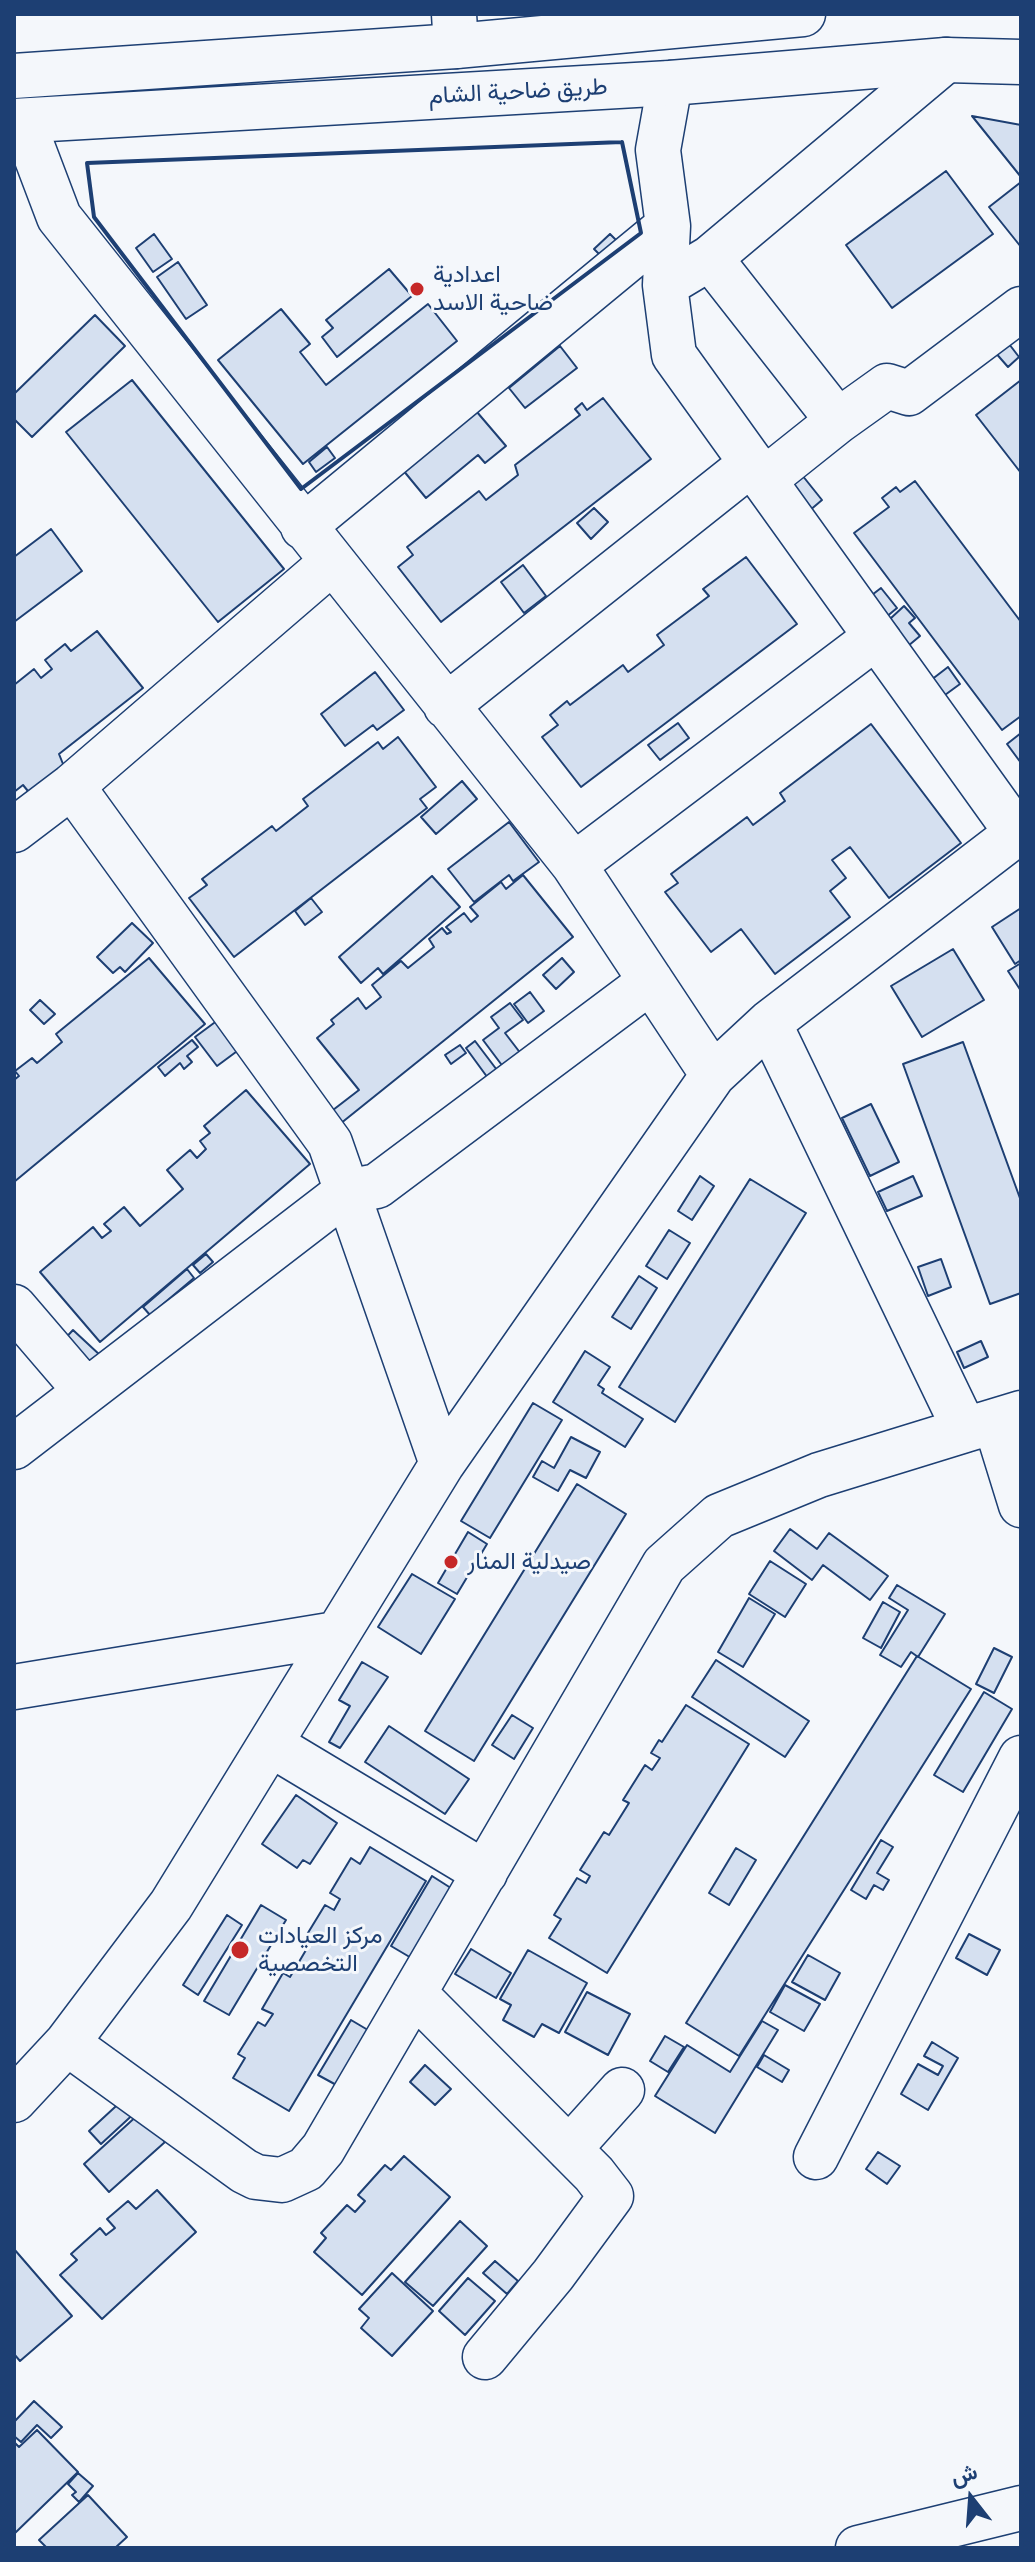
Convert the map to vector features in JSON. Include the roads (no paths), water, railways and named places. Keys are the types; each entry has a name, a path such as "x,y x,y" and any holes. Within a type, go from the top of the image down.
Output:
{"street":[{"name":"طريق ضاحية الشام","path":"14,76 455,30 803,14"},
{"name":"طريق ضاحية الشام","path":"19,121 670,83 946,60 1021,62"},
{"path":"665,285 710,258 946,60"},
{"path":"14,2100 67,2043 171,1905 442,1464 713,1075 769,1023 1019,831 674,355 665,285 668,226 658,150 670,83"},
{"path":"19,121 59,217 574,865 713,1075"},
{"path":"303,527 668,226"},
{"path":"710,258 838,421"},
{"path":"446,706 758,472 887,386 909,393 1021,309"},
{"path":"14,830 72,786 331,563"},
{"path":"574,865 876,637"},
{"path":"72,786 330,1143 442,1464"},
{"path":"14,1447 346,1192 377,1186 651,981"},
{"path":"769,1023 994,1422 1021,1505"},
{"path":"14,1307 86,1391"},
{"path":"67,2043 244,2171 269,2180 282,2180 306,2169 323,2149 664,1565 719,1516 819,1475 994,1422"},
{"path":"14,1687 336,1634"},
{"path":"270,1744 485,1873"},
{"path":"816,2157 1021,1758"},
{"path":"414,1993 569,2149 611,2196 553,2275 485,2357"},
{"path":"569,2149 622,2090"},
{"path":"858,2548 1021,2508"}],"place":[{"name":"اعدادية ضاحية الاسد","path":"417,289"},
{"name":"صيدلية المنار","path":"451,1562"},
{"name":"مركز العيادات التخصصية","path":"240,1950"}]}
